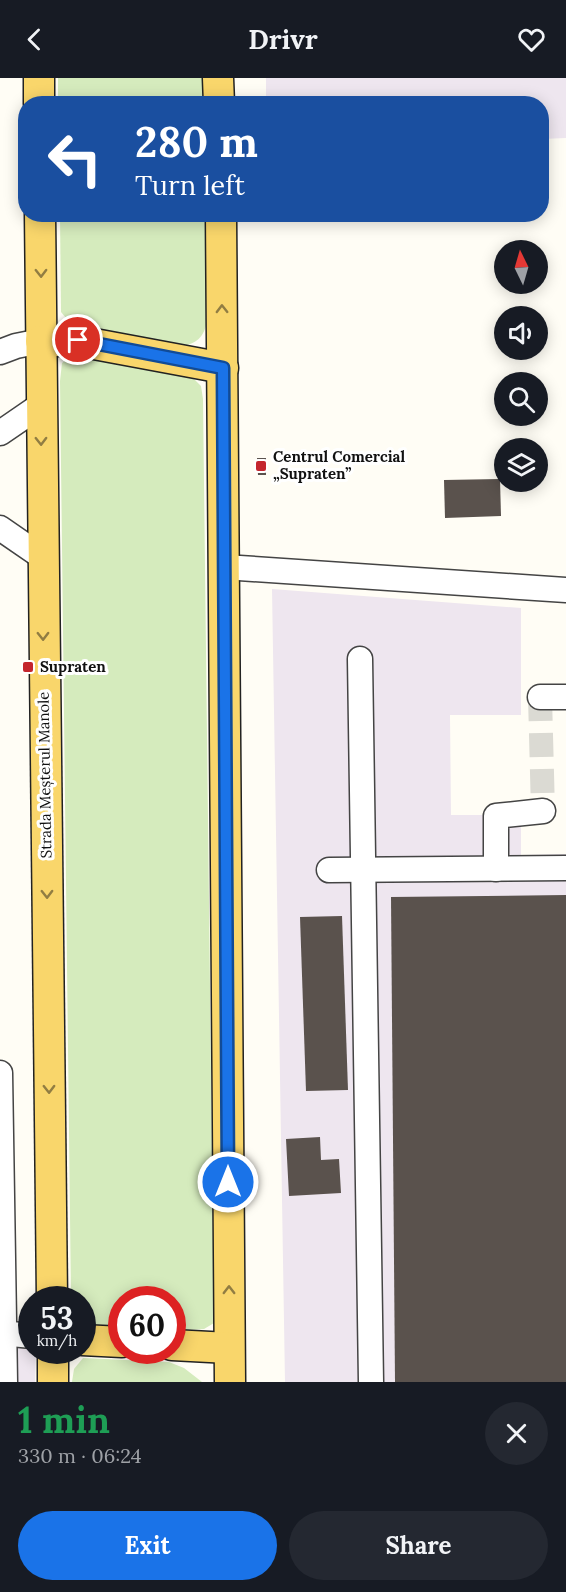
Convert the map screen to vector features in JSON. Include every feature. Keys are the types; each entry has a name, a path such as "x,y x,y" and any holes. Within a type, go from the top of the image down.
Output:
{"main road":[{"path":"39,78 39,96"},
{"path":"219,78 219,96"},
{"name":"Strada Meșterul Manole","path":"40,222 52,1286"},
{"path":"221,222 230,1382"},
{"path":"41,341 78,340 223,368"},
{"path":"186,1346 230,1348"},
{"path":"53,1364 53,1382"}],"street":[{"path":"0,352 41,341"},
{"path":"0,432 41,405"},
{"path":"0,528 42,557"},
{"path":"224,567 566,590"},
{"path":"360,659 361,870 371,1382"},
{"path":"540,697 566,697"},
{"path":"496,869 496,816 543,811"},
{"path":"329,870 566,868"},
{"path":"0,1073 2,1333 5,1382"},
{"path":"2,1333 18,1335"}],"shaded area":[{"path":"266,78 566,78 566,138 549,139 549,96 266,96"},
{"path":"272,589 521,608 521,715 450,715 451,815 521,815 521,855 566,854 566,1382 285,1382"},
{"path":"0,1335 18,1341 18,1364 36,1364 35,1382 0,1382"}],"green space":[{"path":"58,78 203,78 204,96 58,96"},
{"path":"60,222 205,222 207,322 201,336 191,344 182,346 71,324 61,312"},
{"path":"75,353 189,374 201,386 203,399 214,1323 204,1329 186,1330 186,1286 108,1286 108,1327 96,1327 96,1286 71,1286 60,381 62,363"},
{"path":"96,1359 108,1359 108,1364 174,1364 184,1368 202,1382 72,1382 74,1369 78,1364 96,1364"}],"building":[{"path":"257,458 266,458 266,475 258,475"},
{"path":"494,479 494,492 500,492 501,516 445,518 444,480"},
{"path":"566,895 566,1382 395,1382 391,897"},
{"path":"342,916 348,1090 306,1091 300,917"},
{"path":"320,1137 321,1160 339,1159 341,1193 289,1196 286,1139"}],"tunnel":[{"path":"540,697 543,811"}],"place":[{"name":"Centrul Comercial „Supraten”","path":"261,466"},
{"name":"Supraten","path":"28,667"}],"route":[{"path":"78,340 223,368 228,1182"}]}
